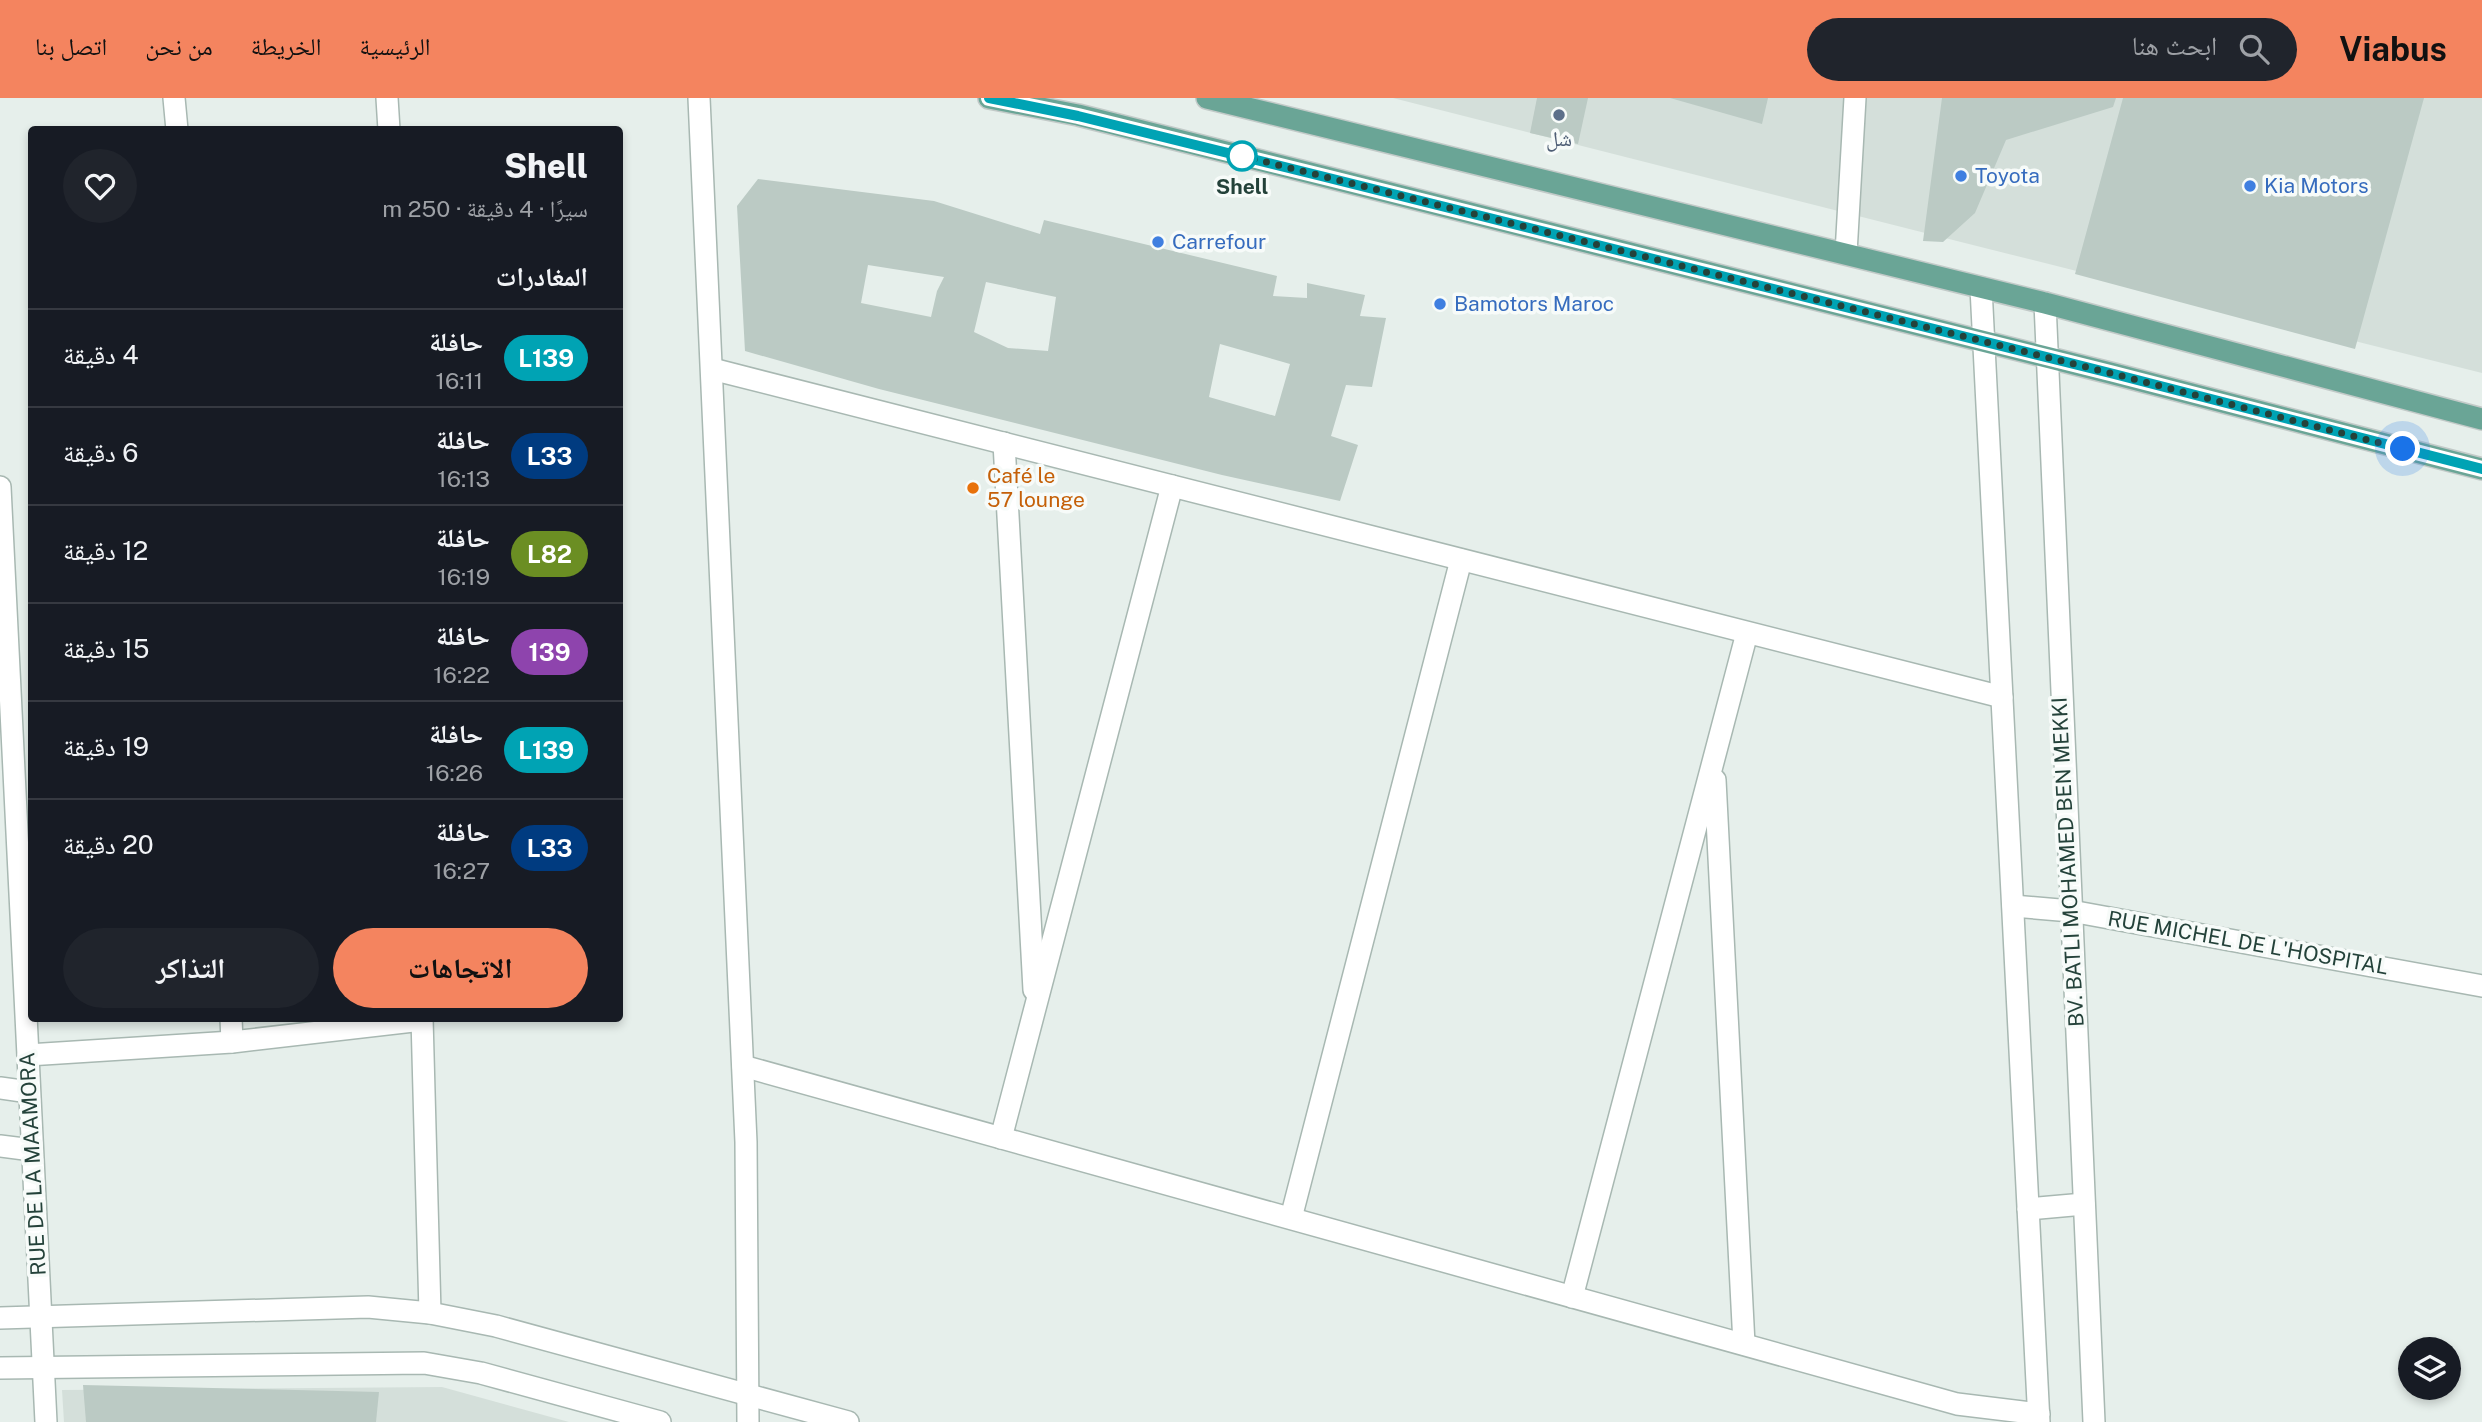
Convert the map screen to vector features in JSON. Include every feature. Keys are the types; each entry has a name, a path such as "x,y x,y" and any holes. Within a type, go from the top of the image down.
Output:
{"main road":[{"path":"989,98 1104,122 2482,469"},
{"path":"1207,98 2045,303 2482,419"}],"street":[{"path":"174,98 177,126"},
{"path":"387,98 389,126"},
{"path":"699,98 746,1142 748,1422"},
{"path":"1846,253 1855,98"},
{"path":"743,1066 1957,1404 2039,1418 1981,288"},
{"name":"BV. BATLI MOHAMED BEN MEKKI","path":"2045,303 2094,1422"},
{"path":"712,369 2002,697"},
{"path":"1004,443 1035,1010"},
{"path":"1001,1138 1172,486"},
{"name":"RUE DE LA MAAMORA","path":"0,488 46,1422"},
{"path":"1291,1218 1461,560"},
{"path":"1572,1297 1747,633"},
{"path":"1714,759 1744,1344"},
{"name":"RUE MICHEL DE L'HOSPITAL","path":"2013,906 2071,911 2482,986"},
{"path":"231,1022 232,1042"},
{"path":"28,1055 232,1042 397,1022"},
{"path":"422,1022 430,1313"},
{"path":"0,1088 29,1092"},
{"path":"0,1146 32,1150"},
{"path":"2028,1209 2084,1204"},
{"path":"0,1318 368,1307 430,1313 496,1326 848,1422"},
{"path":"0,1368 424,1363 481,1373 660,1422"}],"shaded area":[{"path":"1393,98 2482,98 2482,373 1949,239"},
{"path":"442,1387 569,1422 64,1422 62,1390"}],"building":[{"name":"شل","path":"1537,98 1588,98 1578,144 1530,133"},
{"path":"1670,98 1768,98 1762,124"},
{"name":"Toyota","path":"1942,98 2116,98 2113,107 2006,140 1975,213 1943,242 1923,241"},
{"name":"Kia Motors","path":"2123,98 2424,98 2355,349 2075,274"},
{"path":"758,179 934,201 1040,234 1044,220 1277,276 1273,296 1307,298 1307,283 1365,295 1360,316 1386,318 1372,387 1346,385 1331,436 1358,445 1340,501 1222,475 879,389 745,351 737,206","holes":["868,265 944,277 937,291 931,317 861,303","986,282 1056,297 1048,351 1008,348 974,332","1220,344 1290,364 1275,416 1209,397"]},
{"path":"83,1385 379,1392 376,1422 86,1422"}],"bus line":[{"name":"L139","path":"989,98 1078,116 1325,177 2482,469"}],"place":[{"name":"شل","path":"1559,115"},
{"name":"Shell","path":"1242,156"},
{"name":"Toyota","path":"1961,176"},
{"name":"Kia Motors","path":"2250,186"},
{"name":"Carrefour","path":"1158,242"},
{"name":"Bamotors Maroc","path":"1440,304"},
{"name":"Café le 57 lounge","path":"973,488"}],"route":[{"path":"1242,156 2403,449"}]}
